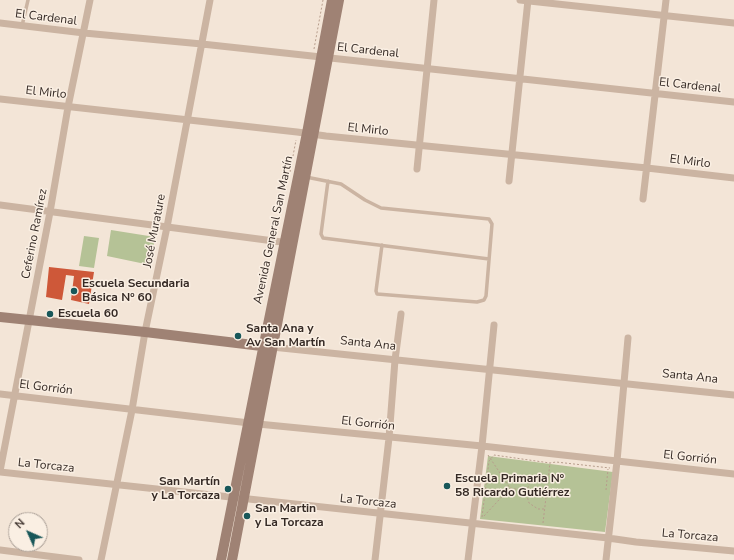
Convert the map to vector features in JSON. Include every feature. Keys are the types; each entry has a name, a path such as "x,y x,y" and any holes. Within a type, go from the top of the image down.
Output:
{"main road":[{"name":"Avenida General San Martín","path":"232,560 239,499 310,134 324,58 332,0"},
{"name":"Avenida General San Martín","path":"324,58 339,0"},
{"name":"Santa Ana","path":"0,317 145,332 268,347"},
{"name":"Avenida General San Martín","path":"221,560 239,499"}],"street":[{"name":"Ceferino Ramírez","path":"0,472 30,320 68,107 90,0"},
{"name":"José Murature","path":"101,560 132,410 145,332 167,227 210,0"},
{"path":"417,169 434,0"},
{"path":"520,0 734,23"},
{"path":"509,181 528,0"},
{"path":"643,199 666,0"},
{"name":"El Cardenal","path":"0,23 734,102"},
{"name":"El Mirlo","path":"0,99 511,156 647,168 734,178"},
{"path":"0,205 289,243"},
{"path":"375,560 401,314"},
{"path":"468,560 482,446 494,325"},
{"path":"606,560 617,465 628,338"},
{"name":"Santa Ana","path":"268,347 734,395"},
{"name":"El Gorrión","path":"0,394 253,424 482,446 617,465 734,474"},
{"name":"La Torcaza","path":"0,472 542,532 734,551"},
{"path":"0,550 79,560"}],"lane":[{"path":"22,26 28,0"},
{"path":"302,176 341,184 365,200 381,208 489,220 492,224 486,296 484,300 481,302 377,294 376,291 382,245"},
{"path":"328,181 321,236 489,259"}],"path":[{"path":"482,446 510,488 527,491"},
{"path":"490,458 494,455 550,463 617,465"},
{"path":"490,458 483,517 510,488"},
{"path":"542,532 550,463"},
{"path":"545,509 538,509 529,504 526,496 529,484 536,478 549,477"}],"green space":[{"path":"111,230 155,237 150,265 107,256"},
{"path":"84,236 99,238 94,268 79,266"},
{"path":"488,456 613,472 605,532 480,519"}],"building":[{"path":"49,267 94,272 89,304 71,300 74,276 66,275 62,300 46,297"}],"place":[{"name":"Escuela Secundaria Básica Nº 60","path":"74,291"},
{"name":"Escuela 60","path":"50,314"},
{"name":"Santa Ana y Av San Martín","path":"238,336"},
{"name":"Escuela Primaria Nº 58 Ricardo Gutiérrez","path":"447,486"},
{"name":"San Martín y La Torcaza","path":"228,489"},
{"name":"San Martin y La Torcaza","path":"247,516"}]}
